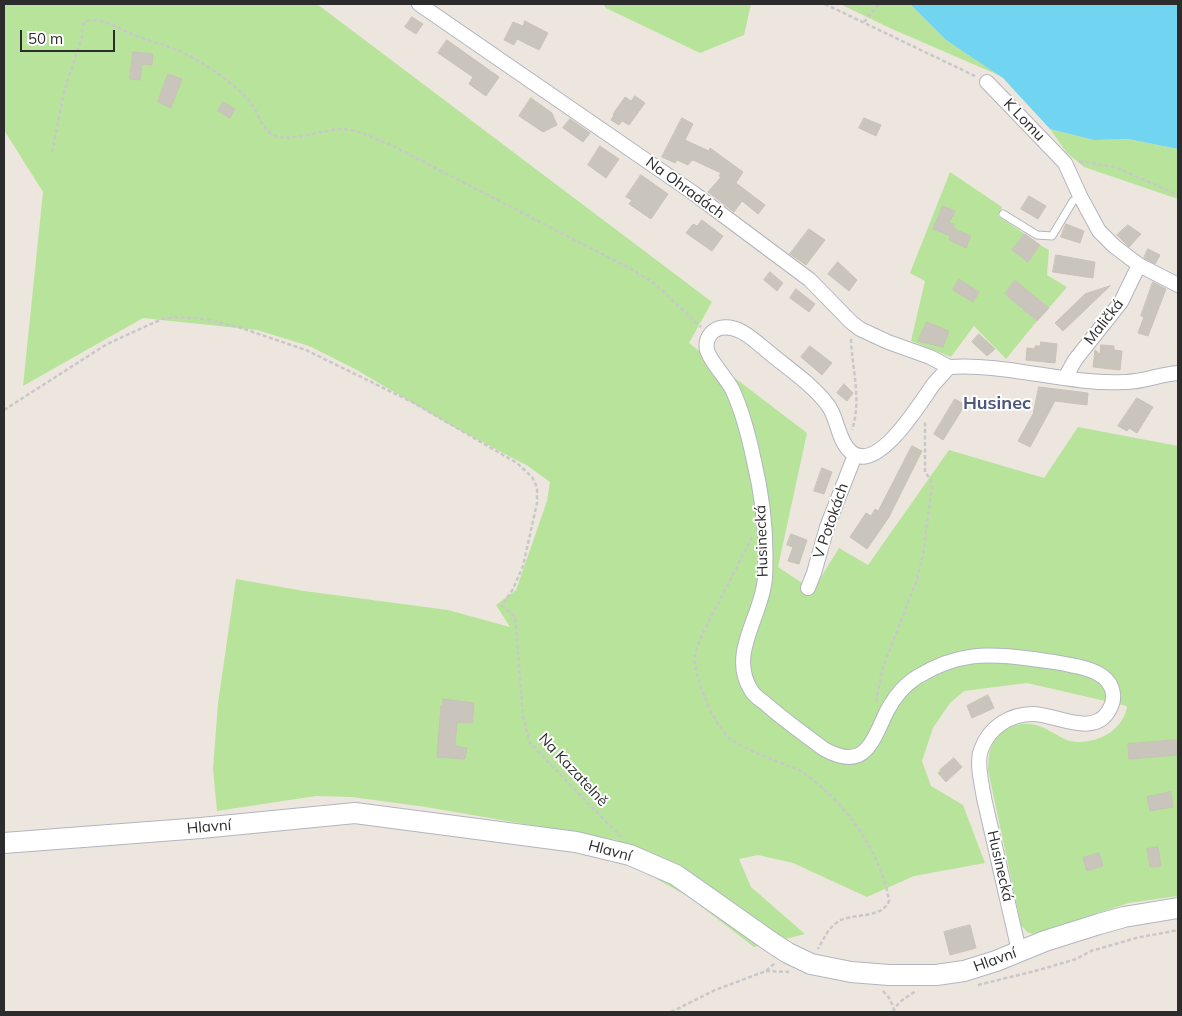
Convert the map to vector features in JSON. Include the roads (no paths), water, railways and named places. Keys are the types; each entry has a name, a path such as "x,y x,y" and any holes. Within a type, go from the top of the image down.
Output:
{"street":[{"name":"Na Ohradách","path":"419,4 692,192 810,280 851,322 869,334 930,357 950,367"},
{"name":"K Lomu","path":"987,82 1065,164 1080,197 1099,231 1114,246 1139,265 1178,285"},
{"name":"Maličká","path":"1065,378 1075,360 1121,302 1139,265"},
{"name":"Husinecká","path":"855,455 844,442 835,417 828,405 816,391 747,335 734,329 722,328 714,330 709,335 707,350 712,361 728,383 742,414 755,461 763,513 764,579 760,604 742,661 743,674 752,693 824,749 836,756 849,757 866,751 873,744 898,693 915,678 963,657 1000,655 1067,664 1099,674 1108,680 1113,689 1111,708 1105,716 1097,721 1088,724 1035,714 1020,715 1004,721 990,733 980,751 980,775 984,798 1020,951"},
{"path":"855,455 864,457 874,454 883,448 950,367 986,366 1065,378 1125,382 1178,373"},
{"name":"V Potokách","path":"808,588 827,527 855,455"},
{"name":"Hlavní","path":"4,843 201,828 355,813 576,842 630,855 676,875 788,953 811,964 851,972 889,975 936,975 964,971 1099,924 1124,917 1178,908"}],"lane":[{"path":"1003,214 1037,235 1052,236 1073,201 1080,197"}],"water":[{"path":"910,4 1178,4 1178,149 1128,139 1094,140 1050,129 1003,78 946,40"}],"district":[{"name":"Husinec","path":"997,404"}]}
